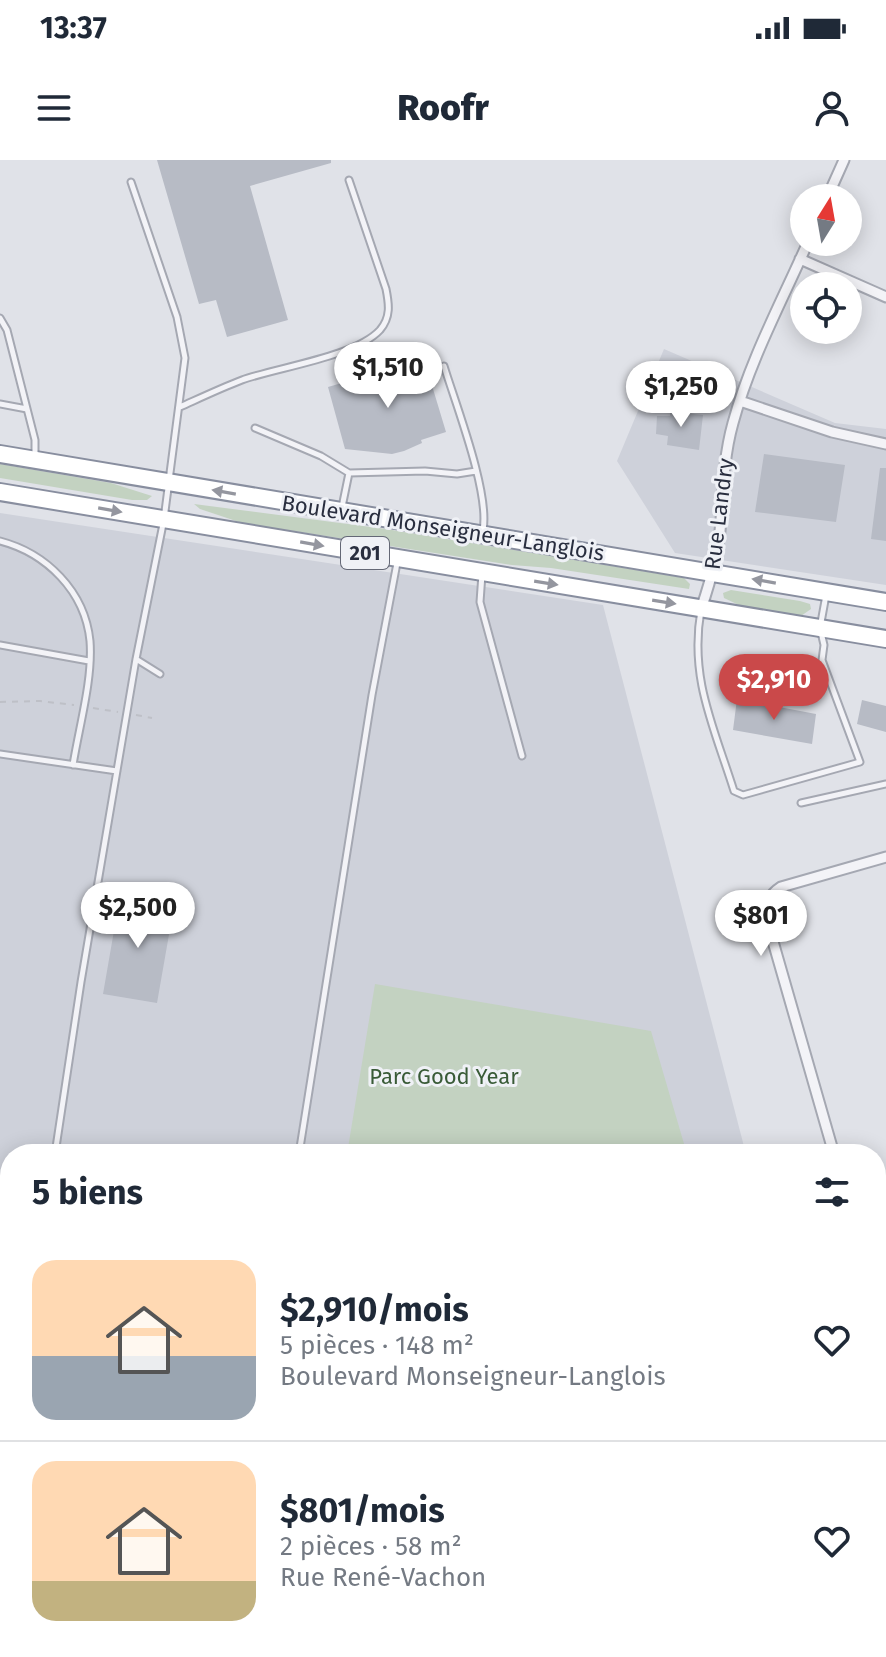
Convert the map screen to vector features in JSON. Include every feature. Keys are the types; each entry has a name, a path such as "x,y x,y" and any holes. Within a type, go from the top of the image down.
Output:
{"highway":[{"name":"Boulevard Monseigneur-Langlois","path":"0,454 886,602"},
{"name":"Boulevard Monseigneur-Langlois","path":"0,492 886,639"}],"street":[{"path":"833,184 844,160"},
{"name":"Rue Landry","path":"701,609 713,572 725,466 740,401 801,256"},
{"path":"800,259 886,297"},
{"path":"740,401 832,432 886,444"},
{"path":"831,1144 766,917 766,904 772,893 781,887 886,857"}],"lane":[{"path":"179,408 243,380 344,351 380,331 389,307 386,289 349,180"},
{"path":"57,1144 136,659 170,483 185,358 177,317 131,182"},
{"path":"0,318 7,330 36,445 35,460"},
{"path":"444,366 476,471 485,513 482,535"},
{"path":"0,404 27,409"},
{"path":"255,428 321,456 349,473 425,471 457,474 476,471"},
{"path":"341,511 349,473"},
{"path":"0,541 37,555 61,577 83,615 90,643 89,661 73,765"},
{"path":"301,1144 372,695 398,558"},
{"path":"482,572 480,602 522,756"},
{"path":"701,609 696,660 699,683 734,791 743,795 860,762 822,660 824,645 820,628 826,592"},
{"path":"0,645 89,661"},
{"path":"136,659 160,674"},
{"path":"0,754 117,771"},
{"path":"801,803 886,784"}],"shaded area":[{"path":"664,349 835,423 886,429 886,585 675,553 617,461"},
{"path":"0,513 603,605 743,1144 0,1144"}],"green space":[{"path":"0,464 111,483 152,496 147,500 132,500 0,478"},
{"path":"194,504 386,529 684,578 690,584 689,589 512,565 242,523 200,509"},
{"path":"731,590 800,601 810,604 811,609 801,616 741,606 724,598 723,593"},
{"name":"Parc Good Year","path":"375,984 651,1031 684,1144 349,1144"}],"building":[{"path":"157,160 331,160 331,163 250,186 288,320 227,337 216,300 199,304"},
{"path":"424,359 446,432 392,454 345,449 328,387"},
{"path":"670,411 703,415 699,450 667,445 668,436 656,434 657,416 670,416"},
{"path":"764,454 845,465 836,522 755,512"},
{"path":"880,468 886,468 886,541 871,539"},
{"path":"737,699 816,714 812,744 733,730"},
{"path":"862,700 886,706 886,732 857,724"},
{"path":"120,896 174,906 157,1003 103,994"}]}
